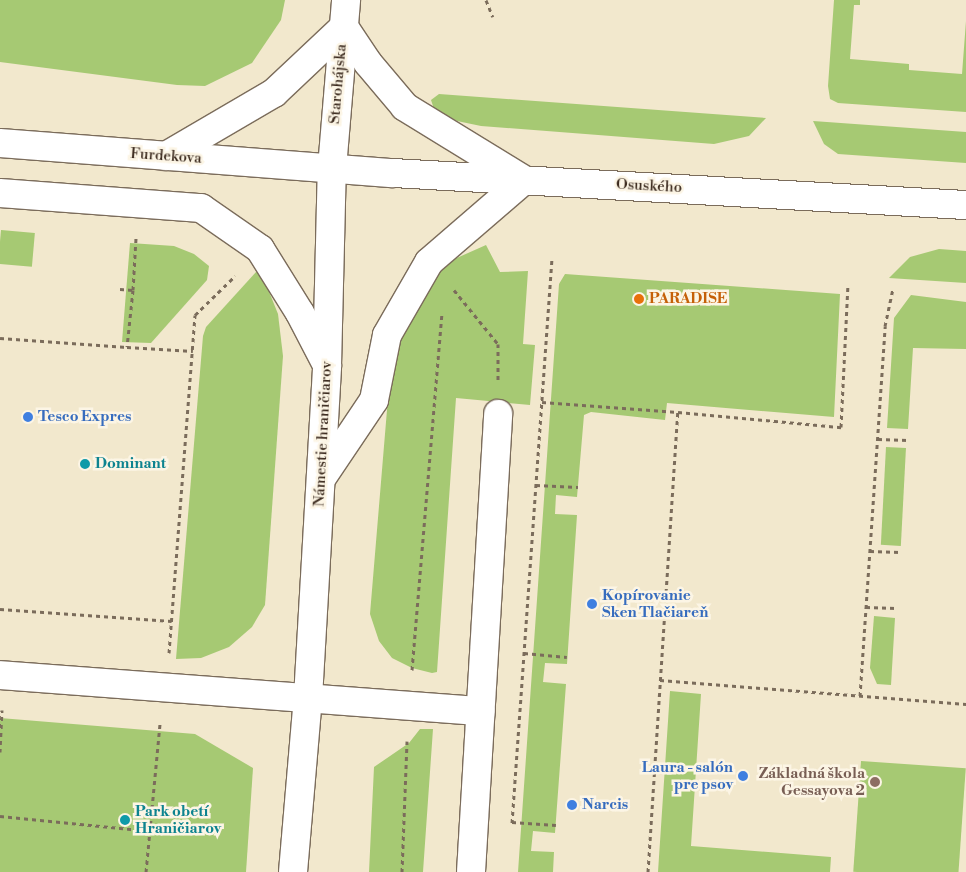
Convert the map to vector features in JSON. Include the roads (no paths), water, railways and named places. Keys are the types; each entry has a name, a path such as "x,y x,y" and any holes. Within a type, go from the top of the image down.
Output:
{"street":[{"name":"Starohájska","path":"332,168 346,0"},
{"path":"166,156 274,93 344,27 368,63 405,107 524,180 429,262 387,335 374,400 320,480"},
{"name":"Furdekova","path":"0,143 332,168"},
{"name":"Osuského","path":"332,168 966,205"},
{"name":"Námestie hraničiarov","path":"292,872 308,698 327,366 332,168"},
{"path":"0,193 201,208 260,249 300,313 327,366"},
{"path":"471,872 498,414"},
{"path":"0,675 481,711"}],"place":[{"name":"PARADISE","path":"639,299"},
{"name":"Tesco Expres","path":"28,417"},
{"name":"Dominant","path":"85,464"},
{"name":"Kopírovanie Sken Tlačiareň","path":"592,604"},
{"name":"Laura - salón pre psov","path":"743,776"},
{"name":"Základná škola Gessayova 2","path":"875,782"},
{"name":"Narcis","path":"572,805"},
{"name":"Park obetí Hraničiarov","path":"125,820"}]}
